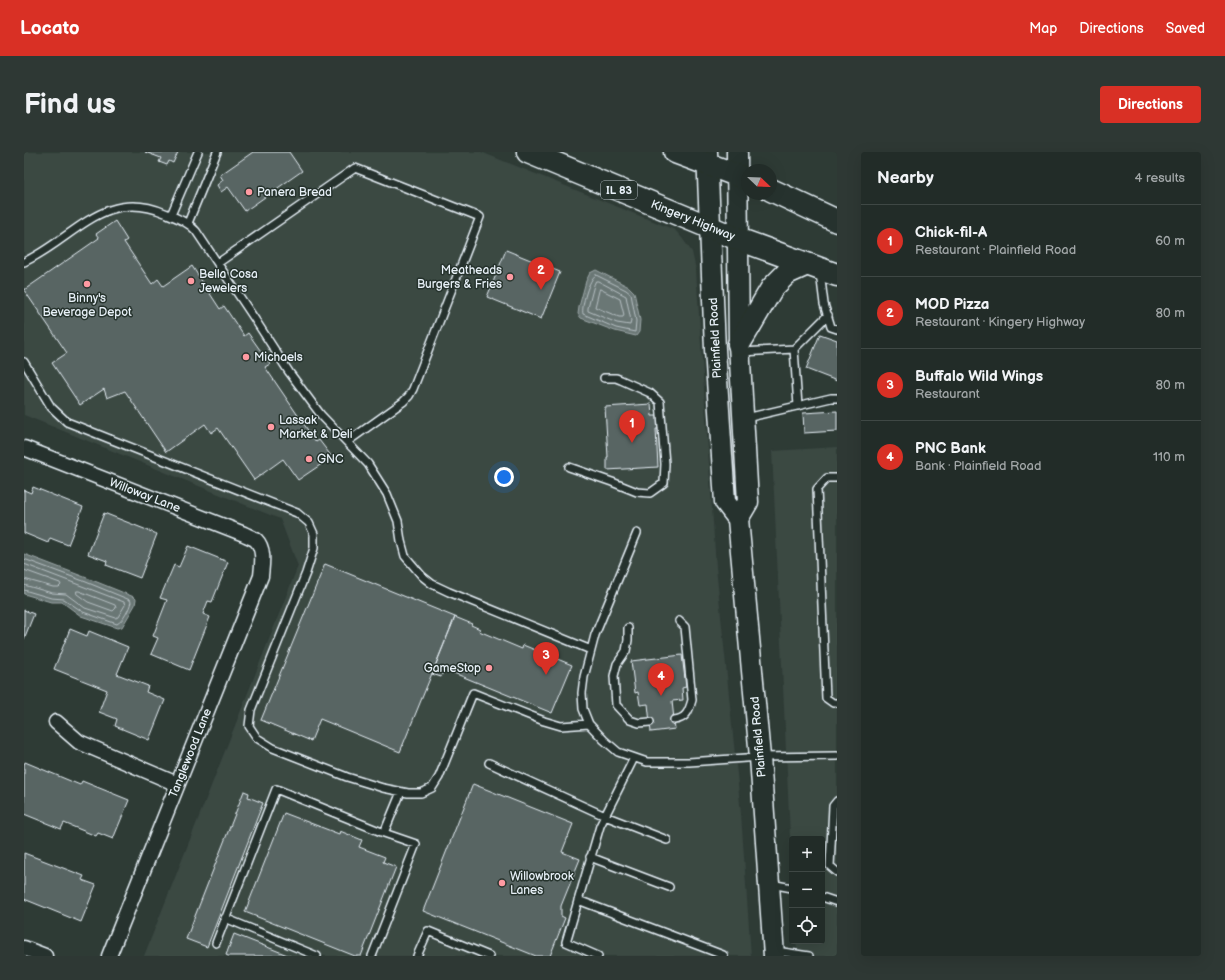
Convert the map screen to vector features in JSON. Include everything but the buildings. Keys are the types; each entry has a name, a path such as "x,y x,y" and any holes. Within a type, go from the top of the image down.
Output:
{"highway":[{"name":"Kingery Highway","path":"528,152 738,239 821,269"},
{"path":"675,152 707,158 741,176"},
{"path":"777,193 837,221"},
{"path":"739,348 772,288 787,273 821,269"}],"main road":[{"name":"Plainfield Road","path":"737,152 741,169"},
{"name":"Plainfield Road","path":"707,158 715,348 725,502 738,519 760,756 774,954"},
{"name":"Plainfield Road","path":"738,519 748,502 739,348 738,239 741,200"}],"street":[{"name":"Willoway Lane","path":"24,448 244,534 256,540 261,549"},
{"name":"Tanglewood Lane","path":"109,956 261,576 261,549"},
{"path":"56,722 79,742 177,784"},
{"path":"24,948 45,956"}],"lane":[{"path":"171,216 198,152"},
{"path":"188,223 216,152"},
{"path":"218,263 356,168 480,217 413,389 403,402 347,442"},
{"path":"24,262 50,248 74,229 107,210 122,206 133,205 148,207 188,223 218,263 289,372 321,415 368,464 387,494 398,521 405,556 422,576 432,584 449,592 591,650"},
{"path":"821,269 824,304 831,327 837,328"},
{"path":"739,348 794,348 828,316"},
{"path":"794,348 798,406"},
{"path":"24,362 51,407 67,422 297,513 308,523 314,534 314,548 306,573 251,710 250,726 257,738 273,748 347,777 401,792 421,793 432,788 439,777 473,693 544,721 561,726 589,724"},
{"path":"569,467 637,492 650,493 664,483 665,464 660,402 650,393 616,378 604,378"},
{"path":"744,419 831,398 837,398"},
{"path":"837,478 827,478 817,489 826,698 833,703 837,703"},
{"path":"637,534 595,635 584,677 582,693 583,709 589,724 618,752 647,762 689,762 760,756 837,756"},
{"path":"674,720 680,720 685,716 689,710 692,700 685,627 679,621"},
{"path":"628,628 626,651 617,664 614,676 616,705 630,720 639,723 650,722"},
{"path":"598,956 566,942 600,826 634,758"},
{"path":"489,763 605,816 667,840"},
{"path":"216,942 276,788 384,833 416,844 372,956"},
{"path":"384,833 401,792"},
{"path":"837,801 833,806 830,866 837,872"},
{"path":"590,857 669,887"},
{"path":"769,883 789,887"},
{"path":"825,898 837,902"},
{"path":"578,900 724,956"},
{"path":"225,918 317,956"},
{"path":"417,956 428,931 489,956"},
{"path":"774,954 809,956"}],"shaded area":[{"path":"24,152 481,152 675,230 692,252 696,270 716,567 741,814 751,956 144,956 298,566 280,519 24,415"},
{"path":"837,447 837,956 798,956 796,944 825,944 825,836 790,836 772,451"}],"water":[{"path":"596,270 629,287 634,292 640,320 639,332 636,336 615,331 581,318 578,314 586,281 590,273"},
{"path":"24,554 134,597 136,599 135,605 122,627 117,628 81,616 62,602 51,602 24,594"}],"place":[{"name":"Panera Bread","path":"249,192"},
{"name":"Meatheads Burgers & Fries","path":"510,277"},
{"name":"Bella Cosa Jewelers","path":"191,281"},
{"name":"Binny's Beverage Depot","path":"87,284"},
{"name":"MOD Pizza","path":"541,290"},
{"name":"Michaels","path":"246,357"},
{"name":"Lassak Market & Deli","path":"271,427"},
{"name":"Chick-fil-A","path":"632,443"},
{"name":"GNC","path":"309,459"},
{"name":"GameStop","path":"489,668"},
{"name":"Buffalo Wild Wings","path":"546,675"},
{"name":"PNC Bank","path":"661,696"},
{"name":"Willowbrook Lanes","path":"502,883"}]}
